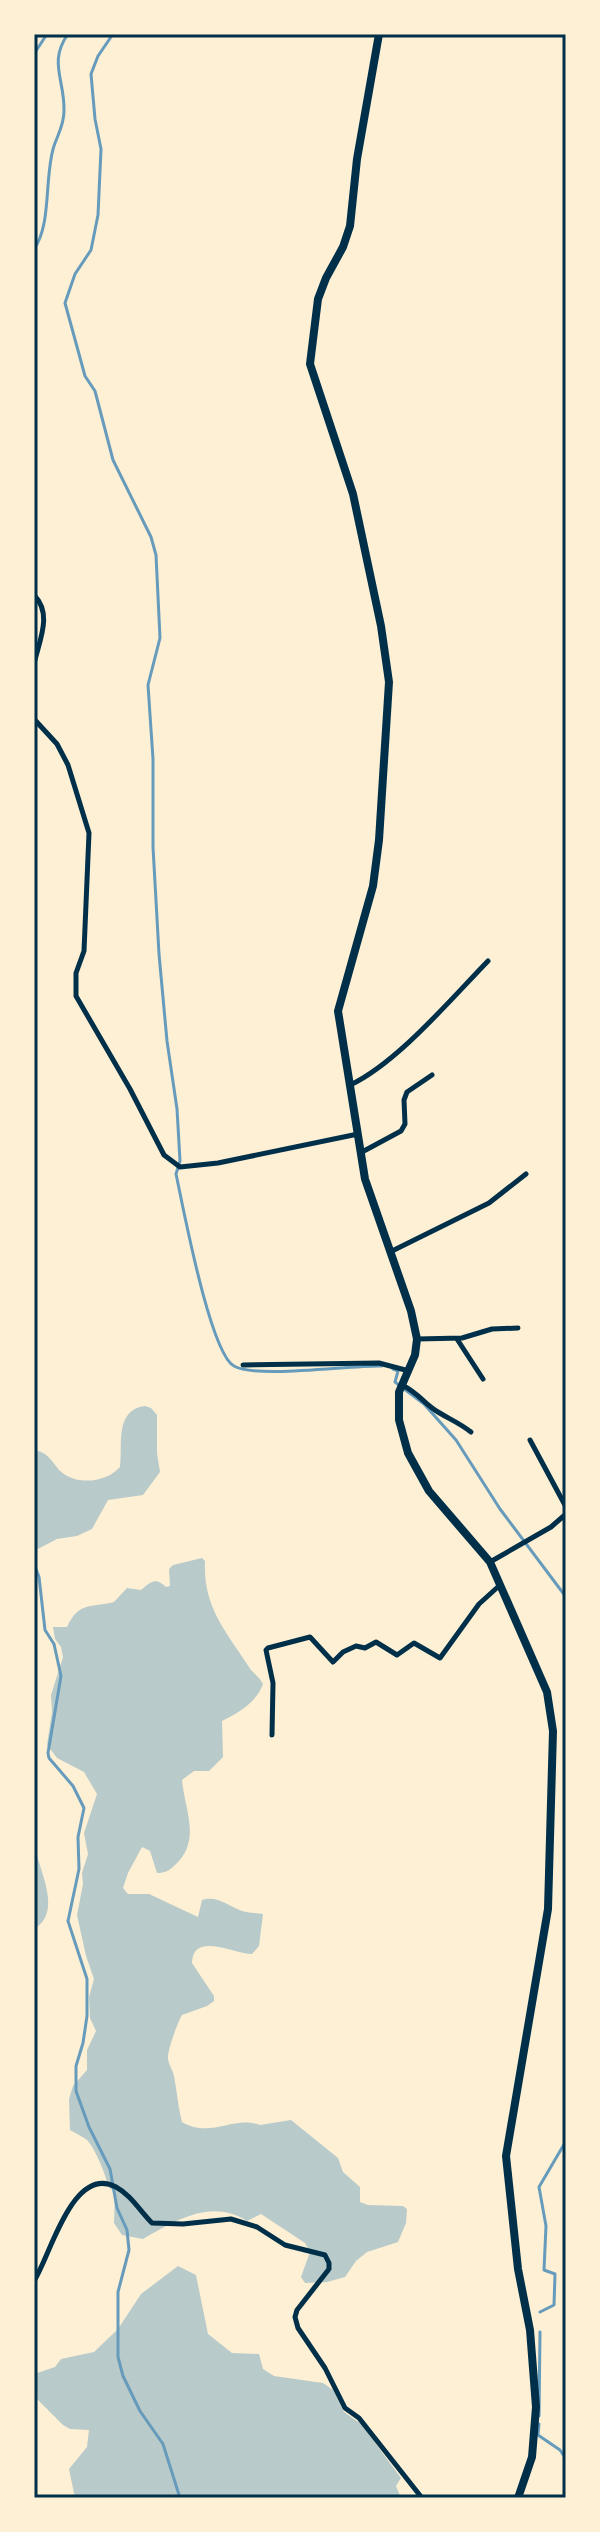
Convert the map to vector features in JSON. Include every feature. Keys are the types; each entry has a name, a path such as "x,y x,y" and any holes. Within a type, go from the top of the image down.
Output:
{"main road":[{"path":"379,34 357,159 350,226 343,247 320,290 310,364 353,494 381,626 389,682 373,886 339,1003 341,1042 365,1179 411,1311 417,1339 398,1399 399,1420 408,1453 429,1491 490,1562 547,1692 553,1731 548,1909 506,2156 518,2269 530,2330 536,2407 532,2457 518,2498"}],"street":[{"path":"34,595 42,603 44,615 34,664"},
{"path":"34,719 48,732 63,755 89,833 85,939 76,973 76,996 164,1155 180,1167 218,1163 359,1134"},
{"path":"348,1086 373,1073 488,961"},
{"path":"362,1152 401,1131 405,1124 404,1100 407,1092 432,1075"},
{"path":"389,1252 489,1203 526,1174"},
{"path":"417,1339 456,1338 492,1329 518,1328"},
{"path":"456,1338 483,1379"},
{"path":"243,1365 379,1363 409,1371"},
{"path":"402,1385 422,1396 435,1411 453,1418 471,1432"},
{"path":"530,1440 566,1507"},
{"path":"490,1562 551,1527 566,1514"},
{"path":"272,1735 273,1683 268,1648 310,1637 333,1662 343,1652 356,1646 365,1648 376,1642 397,1655 414,1643 440,1658 479,1604 500,1585"},
{"path":"34,2281 74,2199 91,2184 103,2182 124,2193 152,2223 183,2224 231,2219 257,2227 285,2245 325,2255 329,2269 297,2310 298,2328 325,2368 345,2408 359,2418 422,2498"}],"shaded area":[{"path":"145,1406 157,1415 160,1472 143,1495 108,1500 92,1529 77,1536 57,1539 34,1551 34,1450 46,1455 59,1470 73,1479 90,1480 107,1476 120,1467 124,1421 135,1409"},
{"path":"202,1558 211,1604 223,1628 263,1684 252,1702 222,1721 223,1757 209,1771 194,1771 182,1780 190,1826 183,1856 168,1870 157,1873 150,1851 142,1847 123,1888 128,1894 149,1894 198,1917 202,1900 207,1899 218,1900 244,1912 263,1914 259,1946 252,1954 216,1946 199,1948 194,1953 192,1963 214,1996 214,2001 182,2015 168,2060 182,2122 193,2127 212,2128 291,2120 338,2158 343,2172 360,2187 360,2202 407,2209 406,2223 398,2242 367,2252 345,2277 327,2282 305,2283 301,2277 310,2252 305,2243 261,2214 247,2221 234,2214 207,2212 180,2219 143,2239 122,2235 114,2223 115,2192 108,2187 90,2144 70,2130 69,2099 73,2086 87,2070 87,2050 96,2031 90,2018 89,1997 94,1979 77,1915 82,1873 88,1854 84,1833 97,1794 84,1772 57,1758 47,1745 51,1695 63,1657 53,1627 67,1627 81,1609 114,1602 127,1588 141,1590 156,1581 170,1586 169,1569 173,1565"},
{"path":"34,1843 48,1901 43,1921 34,1929"},
{"path":"178,2266 196,2275 208,2334 232,2353 259,2354 263,2369 274,2376 323,2383 333,2390 344,2412 361,2424 401,2478 396,2486 401,2498 75,2498 69,2469 87,2447 89,2430 70,2429 63,2425 36,2398 34,2374 55,2367 61,2359 94,2352 118,2329 141,2294"}],"waterway":[{"path":"34,54 47,34"},
{"path":"34,249 43,227 51,158 63,121 64,100 58,62 68,34"},
{"path":"113,34 98,56 91,74 101,149 98,215 91,250 75,274 65,303 85,376 95,391 113,460 151,537 156,555 160,638 148,685 153,759 153,847 159,954 177,1109 180,1161 176,1174 207,1308 225,1355 234,1366 262,1371 382,1366"},
{"path":"393,1369 398,1371 395,1382 424,1404 456,1440 500,1509 566,1597"},
{"path":"34,1564 39,1577 45,1630 54,1644 61,1676 49,1758 73,1786 84,1808 78,1837 79,1869 68,1921 87,1979 87,2016 76,2066 76,2091 89,2127 110,2169 117,2208 127,2230 129,2250 118,2292 118,2357 123,2376 140,2411 163,2444 180,2498"},
{"path":"540,2312 554,2305 555,2274 544,2270 546,2226 539,2187 566,2141"},
{"path":"539,2416 540,2332"},
{"path":"539,2424 538,2435 560,2450 566,2459"}]}
